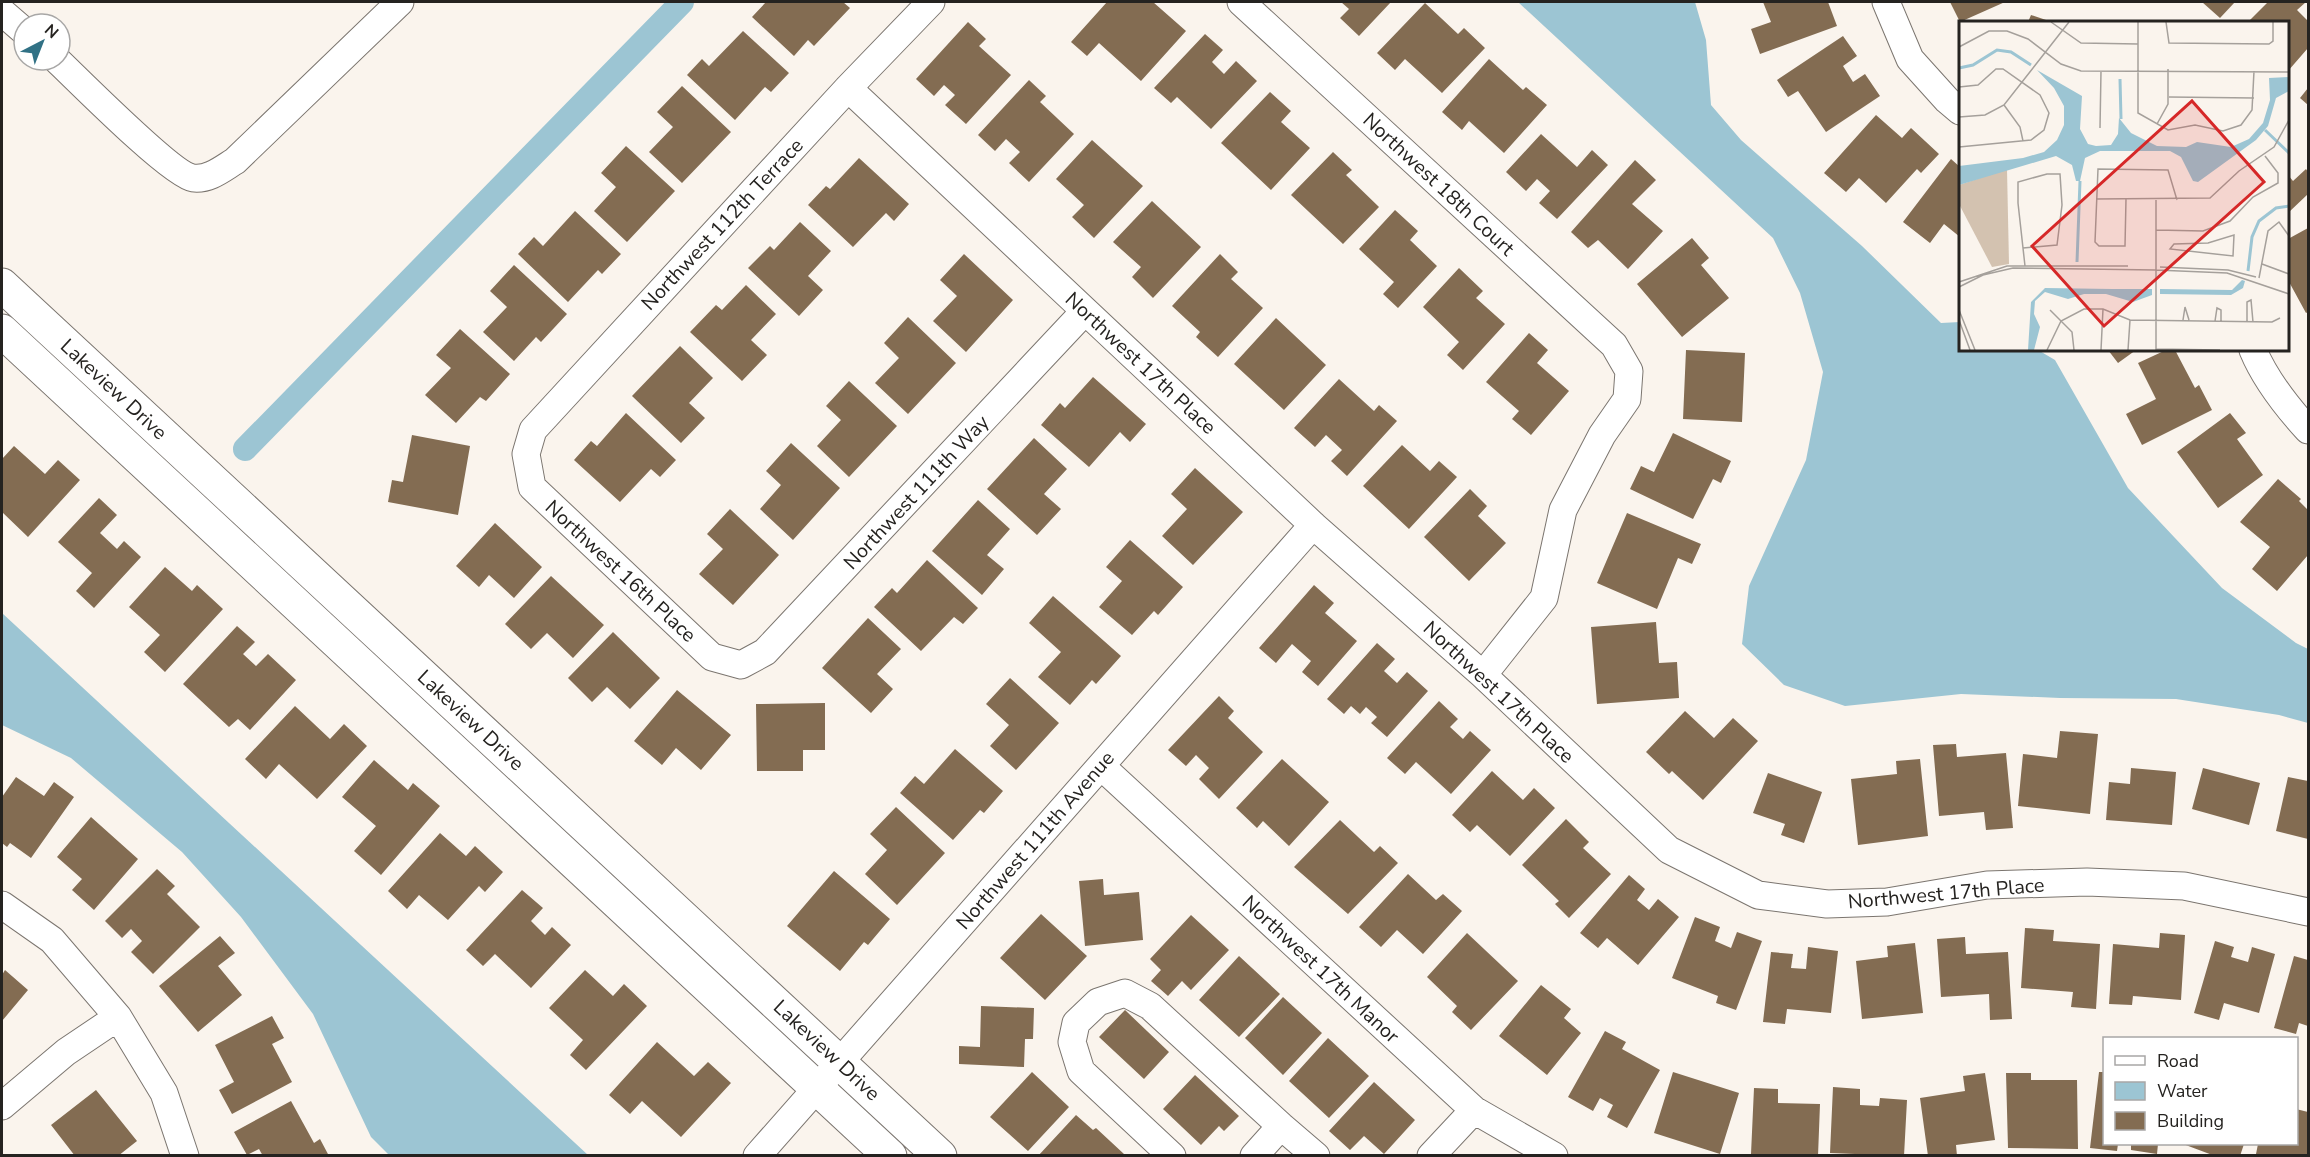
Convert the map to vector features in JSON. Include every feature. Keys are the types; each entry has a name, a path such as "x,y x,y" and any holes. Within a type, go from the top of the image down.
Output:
{"street":[{"path":"70,72 168,165 192,178 211,176 235,161 400,2"},
{"name":"Northwest 112th Terrace","path":"526,454 533,430 848,88 931,2"},
{"name":"Northwest 18th Court","path":"1241,2 1614,345 1629,371 1627,399 1602,435 1563,510 1544,598 1483,675"},
{"path":"1886,2 1910,59 1959,110"},
{"name":"Northwest 17th Place","path":"848,88 1313,525 1483,675 1669,850 1758,895 1827,904 1887,902 1987,885 2087,882 2184,886 2308,912"},
{"name":"Lakeview Drive","path":"2,285 940,1155"},
{"name":"Northwest 111th Way","path":"741,665 765,652 1085,311"},
{"name":"Lakeview Drive","path":"2,331 890,1155"},
{"path":"2253,351 2258,362 2293,414 2308,430"},
{"name":"Northwest 16th Place","path":"526,454 532,487 712,657 741,665"},
{"name":"Northwest 111th Avenue","path":"757,1155 819,1088 839,1061 1313,525"},
{"name":"Northwest 17th Manor","path":"1101,766 1474,1110 1554,1155"},
{"path":"2,905 52,940 117,1017 164,1093 185,1155"},
{"path":"1172,1155 1081,1071 1072,1042 1076,1023 1098,1002 1125,993 1150,1006 1316,1155"},
{"path":"2,1106 66,1052 117,1017"},
{"path":"1431,1155 1474,1110"},
{"path":"1254,1155 1281,1126"}],"water":[{"path":"1518,2 1695,2 1706,40 1711,105 1741,140 1862,246 1941,323 1959,322 1959,351 2040,351 2055,360 2128,488 2222,588 2296,643 2308,649 2308,723 2279,715 2176,699 1961,694 1845,706 1784,685 1742,644 1749,586 1806,460 1823,372 1800,293 1773,238"},
{"path":"2,613 588,1155 389,1155 371,1137 313,1014 241,917 182,852 71,758 2,725"}],"building":[{"path":"766,2 843,2 850,8 814,46 808,40 794,56 752,17"},
{"path":"1107,2 1153,2 1186,31 1141,81 1099,43 1087,56 1071,42"},
{"path":"1341,2 1391,2 1359,36 1340,18 1349,9"},
{"path":"1763,2 1828,2 1837,26 1760,54 1751,29 1771,22"},
{"path":"1950,2 2005,2 1962,21 1960,21"},
{"path":"2202,2 2235,2 2220,18"},
{"path":"2268,2 2306,2 2297,10 2308,21 2308,48 2289,70 2289,21 2249,21"},
{"path":"1425,3 1458,34 1464,28 1485,48 1442,93 1405,59 1395,70 1377,53"},
{"path":"2031,15 2049,21 2028,21"},
{"path":"968,22 986,39 979,46 1011,75 966,124 945,105 955,95 944,85 934,96 916,79"},
{"path":"743,31 789,73 771,92 765,87 735,120 687,75 702,59 709,66"},
{"path":"1205,34 1223,50 1212,62 1224,74 1236,61 1257,81 1211,129 1177,97 1171,103 1154,88"},
{"path":"1843,36 1857,56 1843,66 1853,82 1865,74 1880,96 1826,132 1798,91 1788,97 1777,80"},
{"path":"1489,59 1523,90 1526,87 1547,105 1504,153 1469,121 1462,130 1442,112"},
{"path":"1029,80 1046,96 1040,102 1074,134 1029,182 1009,163 1020,152 1006,139 995,151 978,135"},
{"path":"682,86 731,132 682,183 649,152 673,127 657,112"},
{"path":"2308,88 2308,105 2300,98"},
{"path":"1270,92 1291,111 1281,122 1310,148 1271,190 1221,143"},
{"path":"1876,115 1902,138 1911,128 1939,154 1921,173 1917,169 1886,203 1859,178 1846,192 1824,173"},
{"path":"1541,134 1577,167 1592,150 1608,165 1557,219 1539,203 1550,191 1537,179 1526,191 1506,172"},
{"path":"1092,140 1143,186 1094,238 1072,217 1084,205 1056,179"},
{"path":"626,146 675,191 627,242 594,211 616,187 601,173"},
{"path":"1333,152 1352,170 1346,175 1379,207 1343,244 1291,195"},
{"path":"859,158 909,204 894,221 886,213 853,247 808,205 826,186 830,189"},
{"path":"1951,159 1959,166 1959,236 1944,224 1930,243 1903,222"},
{"path":"1635,160 1656,180 1632,204 1663,231 1628,269 1598,240 1588,248 1571,232"},
{"path":"2306,169 2308,194 2289,212 2289,176 2293,181"},
{"path":"1152,201 1201,247 1153,298 1132,277 1141,267 1113,242"},
{"path":"1395,210 1418,231 1410,240 1437,266 1398,308 1383,294 1394,282 1359,249"},
{"path":"575,211 621,254 602,274 598,270 568,302 518,254 534,237 543,246"},
{"path":"800,222 831,251 808,276 823,290 799,316 748,268 770,246 774,250"},
{"path":"2308,228 2308,312 2306,313 2289,282 2289,238"},
{"path":"1692,238 1709,258 1701,265 1729,298 1682,337 1637,284"},
{"path":"964,254 1013,300 966,352 933,321 957,296 940,280"},
{"path":"1220,254 1238,272 1231,279 1263,308 1218,357 1196,337 1200,332 1172,306"},
{"path":"514,265 567,314 541,342 536,337 514,361 483,332 507,307 490,291"},
{"path":"1459,268 1483,291 1476,298 1505,324 1463,370 1447,355 1459,342 1423,307"},
{"path":"746,285 776,314 751,340 767,355 742,381 690,332 716,305 722,310"},
{"path":"908,317 956,363 908,414 875,383 899,358 884,343"},
{"path":"1276,318 1326,365 1284,410 1234,364"},
{"path":"460,329 510,374 486,401 480,397 456,423 425,395 451,368 436,355"},
{"path":"1529,333 1548,350 1537,363 1569,391 1531,435 1512,419 1519,411 1486,382"},
{"path":"680,346 713,378 689,403 705,418 681,443 632,396"},
{"path":"1686,350 1745,353 1742,422 1683,419"},
{"path":"2109,351 2135,351 2118,363"},
{"path":"2164,351 2176,351 2195,388 2199,385 2212,410 2142,445 2126,414 2156,399 2138,363"},
{"path":"1093,377 1146,424 1130,442 1120,432 1089,467 1041,425 1060,403 1065,408"},
{"path":"1339,379 1374,411 1379,405 1397,421 1347,476 1331,461 1342,450 1326,435 1315,447 1294,428"},
{"path":"849,381 897,426 849,477 817,446 841,420 826,406"},
{"path":"626,413 676,460 660,477 651,469 620,502 574,460 591,441 597,446"},
{"path":"2230,413 2246,433 2237,439 2263,475 2218,508 2177,452"},
{"path":"1673,433 1731,461 1721,483 1713,479 1693,519 1630,489 1641,466 1654,472"},
{"path":"412,435 470,446 458,515 388,502 392,480 403,482"},
{"path":"1034,438 1067,469 1044,494 1061,509 1037,535 987,489"},
{"path":"791,443 840,488 793,540 760,509 781,485 766,471"},
{"path":"1402,445 1430,471 1439,461 1457,477 1409,529 1363,486"},
{"path":"14,446 45,474 58,460 80,480 28,537 2,512 2,459"},
{"path":"1195,468 1243,512 1193,565 1162,536 1187,509 1171,494"},
{"path":"2278,479 2301,499 2299,501 2308,510 2308,555 2277,591 2252,569 2270,547 2240,522"},
{"path":"1470,489 1487,506 1478,516 1506,543 1469,581 1424,537"},
{"path":"99,498 117,515 100,533 117,549 124,541 141,557 94,608 76,591 92,573 58,542"},
{"path":"978,500 1010,529 987,555 1004,569 982,595 932,551"},
{"path":"730,509 779,555 733,605 699,574 723,549 707,534"},
{"path":"1627,513 1701,544 1692,564 1678,558 1657,609 1597,583"},
{"path":"495,523 542,567 514,598 489,575 479,587 456,566"},
{"path":"1130,540 1183,587 1158,615 1154,611 1132,635 1099,607 1122,581 1106,567"},
{"path":"927,560 978,608 963,624 954,617 921,651 874,607 892,588 897,593"},
{"path":"165,567 192,591 197,585 223,609 165,672 144,652 160,635 129,607"},
{"path":"551,576 604,625 573,658 547,633 531,649 505,624"},
{"path":"1314,585 1334,603 1325,613 1357,641 1318,686 1302,672 1311,661 1292,644 1276,663 1259,648"},
{"path":"1053,596 1121,656 1096,684 1092,680 1070,705 1038,677 1061,652 1029,623"},
{"path":"868,618 901,649 877,674 893,689 871,713 822,668"},
{"path":"1656,622 1659,663 1677,662 1679,698 1597,704 1591,627"},
{"path":"237,626 255,642 243,654 256,666 268,654 296,680 250,730 238,719 229,727 183,684"},
{"path":"613,632 660,678 630,709 607,687 592,702 568,678"},
{"path":"1377,643 1395,659 1384,671 1397,683 1407,672 1428,691 1387,737 1371,723 1377,717 1366,707 1360,714 1351,706 1344,714 1327,699"},
{"path":"1010,678 1059,723 1016,770 990,746 1009,725 986,704"},
{"path":"677,690 731,735 701,770 676,748 662,765 634,741"},
{"path":"1219,696 1234,711 1228,718 1263,752 1219,799 1199,779 1209,768 1196,755 1186,766 1168,750"},
{"path":"1439,701 1458,719 1450,727 1463,739 1470,731 1491,750 1451,794 1416,762 1405,774 1387,758"},
{"path":"825,703 825,750 803,750 803,771 757,771 756,704"},
{"path":"295,706 330,739 344,724 367,746 317,799 279,764 266,779 245,759"},
{"path":"1685,711 1714,738 1733,718 1758,741 1703,800 1672,771 1669,774 1646,752"},
{"path":"2060,731 2098,734 2090,814 2018,806 2023,754 2057,758"},
{"path":"1956,744 1957,757 2006,753 2013,828 1986,830 1984,812 1939,816 1933,745"},
{"path":"955,749 1003,791 984,813 980,810 953,840 900,793 915,776 924,784"},
{"path":"1282,759 1329,802 1289,846 1263,821 1257,828 1236,808"},
{"path":"1920,759 1928,836 1858,845 1851,779 1897,774 1896,761"},
{"path":"374,760 408,790 413,783 440,806 381,875 354,851 376,826 342,797"},
{"path":"2131,768 2176,772 2172,825 2106,820 2109,782 2130,784"},
{"path":"2203,768 2260,783 2249,825 2192,809"},
{"path":"1492,771 1523,800 1534,788 1555,808 1510,856 1477,825 1470,832 1452,815"},
{"path":"1768,773 1822,792 1804,843 1781,835 1785,824 1753,813"},
{"path":"16,777 44,796 54,782 74,797 31,858 10,843 7,847 2,843 2,797"},
{"path":"2288,777 2308,781 2308,839 2276,831"},
{"path":"896,807 945,853 897,905 865,874 887,850 870,834"},
{"path":"91,817 138,859 94,910 72,890 82,879 57,857"},
{"path":"1566,819 1589,842 1583,848 1611,874 1569,918 1555,904 1559,901 1522,865"},
{"path":"1340,820 1374,852 1380,846 1398,863 1348,914 1294,867"},
{"path":"440,833 466,856 475,846 503,872 485,892 479,886 448,920 419,895 407,909 388,891"},
{"path":"157,869 175,886 167,894 200,927 153,974 131,952 142,941 131,929 122,938 105,921"},
{"path":"834,871 890,919 868,945 864,942 840,971 787,926"},
{"path":"1408,874 1436,900 1443,894 1462,911 1423,954 1397,930 1381,947 1359,927"},
{"path":"1629,875 1645,889 1637,900 1649,910 1658,899 1679,917 1638,965 1607,938 1598,948 1580,933"},
{"path":"1103,879 1104,895 1139,892 1143,940 1085,946 1079,881"},
{"path":"522,890 543,908 531,921 545,935 552,927 571,945 531,988 495,954 483,966 466,950"},
{"path":"1041,914 1087,956 1045,1000 1000,958"},
{"path":"1191,915 1229,950 1191,990 1182,981 1168,996 1151,981 1161,970 1150,959"},
{"path":"1695,917 1720,927 1715,941 1731,948 1737,932 1762,941 1736,1010 1716,1003 1718,996 1672,978"},
{"path":"2025,928 2054,930 2053,941 2100,944 2096,1009 2071,1007 2073,992 2021,988"},
{"path":"1467,933 1518,981 1471,1030 1452,1012 1457,1006 1427,977"},
{"path":"2160,933 2185,935 2181,1000 2133,996 2132,1005 2109,1004 2113,944 2159,948"},
{"path":"220,936 235,953 218,966 242,995 198,1032 159,986"},
{"path":"1965,937 1966,954 2008,952 2012,1019 1990,1020 1989,994 1941,997 1937,939"},
{"path":"2215,941 2234,947 2231,957 2248,962 2252,947 2275,954 2259,1013 2224,1003 2219,1020 2194,1013"},
{"path":"1915,943 1923,1013 1862,1019 1856,961 1888,957 1887,946"},
{"path":"1808,947 1838,951 1831,1013 1787,1009 1785,1024 1763,1022 1771,952 1793,954 1791,968 1806,969"},
{"path":"1239,956 1280,994 1239,1037 1199,1000"},
{"path":"2294,956 2308,960 2308,1026 2299,1023 2296,1034 2274,1028"},
{"path":"5,970 28,990 2,1021 2,975"},
{"path":"585,970 613,996 624,984 647,1006 586,1070 570,1055 583,1040 549,1008"},
{"path":"1541,985 1571,1009 1564,1018 1581,1033 1547,1075 1499,1036"},
{"path":"1283,997 1322,1033 1283,1075 1245,1038"},
{"path":"981,1006 1034,1008 1033,1039 1025,1039 1024,1067 959,1064 959,1046 980,1047"},
{"path":"1125,1010 1169,1052 1144,1079 1099,1037"},
{"path":"272,1016 284,1038 272,1044 292,1082 232,1114 219,1090 234,1082 215,1045"},
{"path":"1605,1031 1626,1042 1622,1049 1660,1070 1627,1128 1607,1117 1613,1105 1600,1098 1593,1111 1568,1097"},
{"path":"1328,1038 1369,1076 1329,1118 1289,1081"},
{"path":"657,1042 694,1076 708,1062 731,1083 681,1137 642,1101 630,1114 609,1095"},
{"path":"1032,1072 1069,1107 1028,1151 990,1117"},
{"path":"1673,1072 1739,1093 1720,1154 1654,1133"},
{"path":"2099,1072 2103,1072 2103,1145 2118,1145 2117,1151 2090,1148"},
{"path":"1985,1073 1995,1140 1956,1145 1957,1156 1928,1156 1920,1098 1965,1091 1963,1076"},
{"path":"2006,1073 2031,1073 2031,1080 2077,1080 2078,1149 2008,1148"},
{"path":"1195,1075 1239,1116 1224,1131 1219,1126 1201,1145 1163,1109"},
{"path":"1374,1082 1415,1120 1384,1154 1364,1136 1350,1150 1329,1131"},
{"path":"1833,1087 1860,1089 1860,1105 1879,1106 1880,1098 1907,1100 1904,1156 1830,1153"},
{"path":"1754,1088 1778,1089 1778,1103 1820,1104 1818,1156 1751,1154"},
{"path":"96,1090 137,1141 118,1156 75,1156 51,1125"},
{"path":"291,1101 314,1143 320,1139 329,1156 263,1156 259,1149 247,1155 234,1132"},
{"path":"2298,1110 2308,1112 2308,1156 2256,1154 2258,1145 2298,1145"},
{"path":"1076,1115 1093,1130 1096,1128 1124,1154 1038,1156"},
{"path":"2131,1145 2158,1145 2157,1154 2131,1150"},
{"path":"2186,1145 2244,1145 2240,1156 2215,1156"}],"waterway":[{"path":"245,449 682,2"}]}
